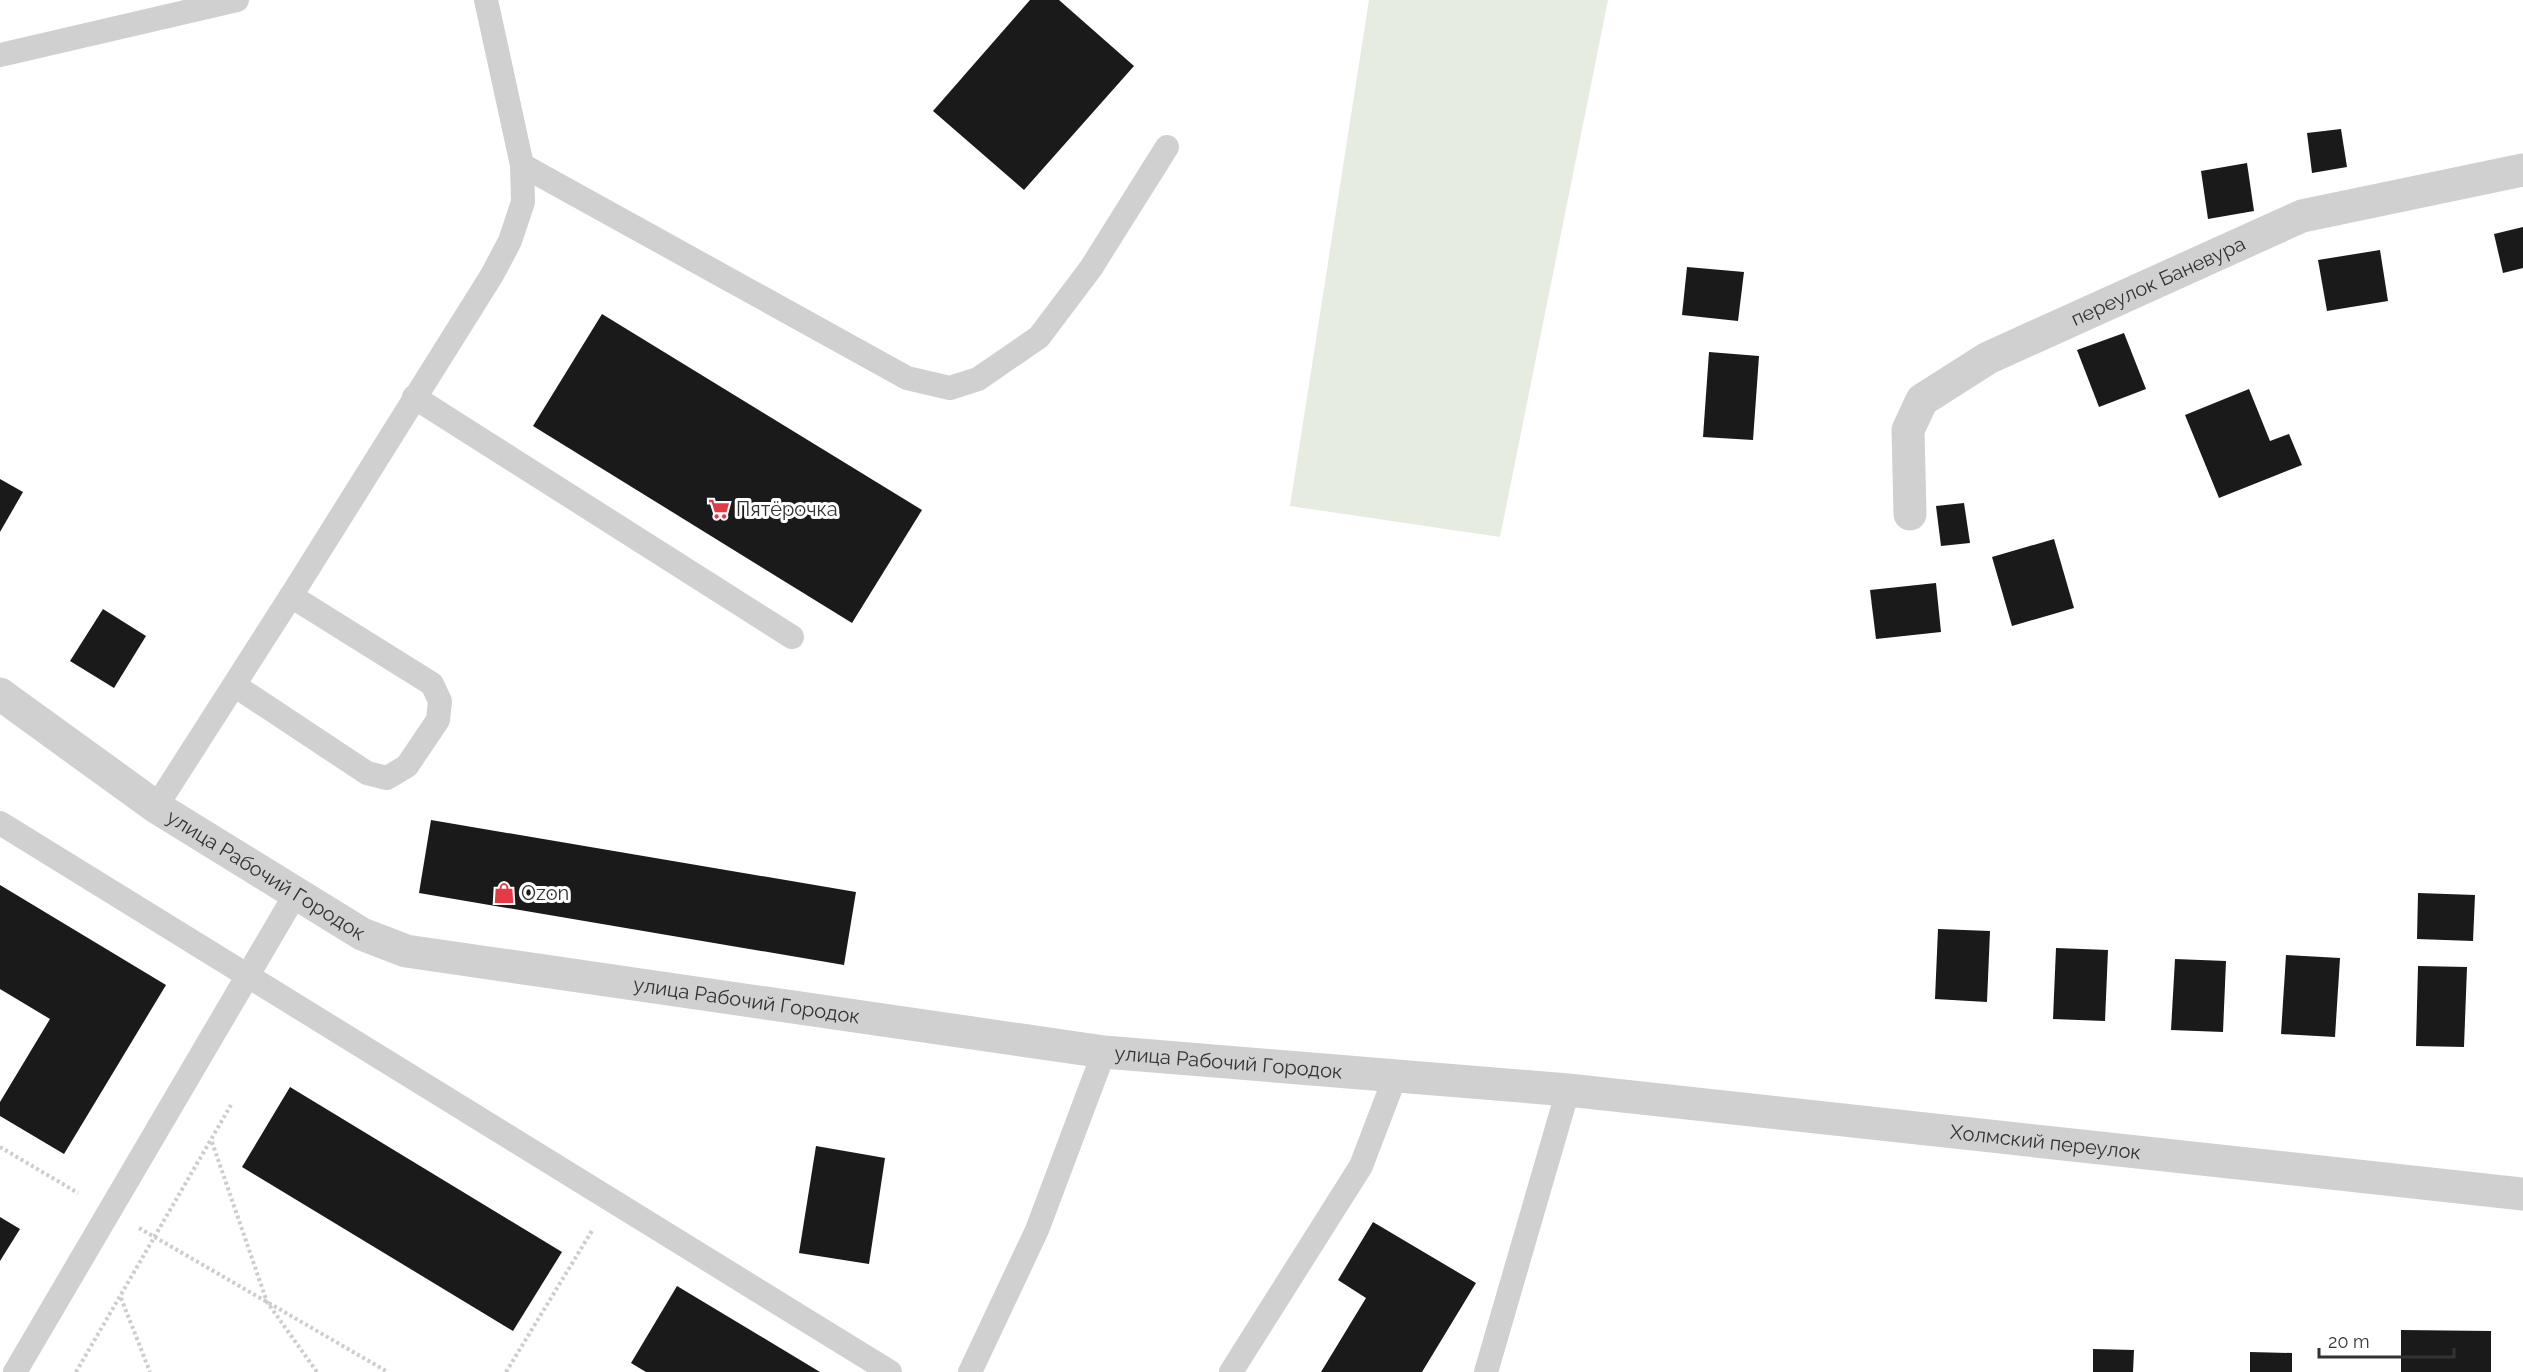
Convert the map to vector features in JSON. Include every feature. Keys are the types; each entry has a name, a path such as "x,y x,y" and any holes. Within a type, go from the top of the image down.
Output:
{"street":[{"name":"переулок Баневура","path":"1910,514 1908,430 1922,400 1988,358 2302,216 2523,170"},
{"name":"улица Рабочий Городок","path":"0,694 156,807 295,895 362,934 406,951 1104,1052 1568,1090"},
{"name":"Холмский переулок","path":"1568,1090 2523,1194"}],"lane":[{"path":"0,55 237,0"},
{"path":"156,807 291,596 492,274 510,241 523,202 522,165 486,0"},
{"path":"522,165 907,378 950,388 978,379 1039,337 1091,268 1167,147"},
{"path":"414,397 792,637"},
{"path":"234,685 367,773 387,777 407,766 438,720 440,701 432,684 291,596"},
{"path":"0,824 890,1372"},
{"path":"15,1372 245,976 295,895"},
{"path":"970,1372 1037,1230 1104,1052"},
{"path":"1232,1372 1362,1166 1395,1077"},
{"path":"1486,1372 1568,1090"}],"path":[{"path":"76,1372 231,1105"},
{"path":"212,1141 267,1302 318,1372"},
{"path":"0,1147 388,1372"},
{"path":"506,1372 610,1200"},
{"path":"120,1297 150,1372"}],"shaded area":[{"path":"1369,0 1608,0 1500,537 1290,506"}],"building":[{"path":"1030,0 1059,0 1134,66 1024,190 933,111"},
{"path":"2341,129 2347,167 2312,173 2307,133"},
{"path":"2247,163 2254,211 2208,219 2201,171"},
{"path":"2523,227 2523,268 2503,273 2494,234"},
{"path":"2380,250 2388,301 2327,311 2318,260"},
{"path":"1687,267 1744,272 1738,321 1682,315"},
{"path":"602,314 922,510 852,623 533,426"},
{"path":"2124,333 2146,389 2099,407 2077,350"},
{"path":"1709,352 1759,356 1753,440 1703,437"},
{"path":"2249,389 2270,441 2289,434 2302,465 2219,498 2185,415"},
{"path":"0,479 23,492 0,532"},
{"path":"1964,503 1970,543 1941,546 1936,506"},
{"path":"2054,539 2074,608 2012,626 1992,557"},
{"path":"1936,583 1941,632 1876,639 1870,590"},
{"path":"103,609 146,636 114,688 70,661"},
{"path":"431,820 856,892 844,965 419,893"},
{"path":"0,885 166,985 64,1154 0,1116 0,1102 50,1019 0,989"},
{"path":"2418,893 2475,895 2473,941 2417,939"},
{"path":"1938,929 1990,931 1987,1002 1935,999"},
{"path":"2056,948 2108,950 2105,1021 2053,1019"},
{"path":"2286,955 2340,958 2335,1037 2281,1034"},
{"path":"2175,959 2226,961 2223,1032 2171,1030"},
{"path":"2418,966 2467,967 2464,1047 2416,1046"},
{"path":"290,1087 562,1252 513,1331 242,1167"},
{"path":"816,1146 885,1158 869,1264 799,1253"},
{"path":"0,1217 20,1229 0,1261"},
{"path":"1373,1222 1476,1283 1422,1372 1321,1372 1366,1298 1338,1280"},
{"path":"677,1286 820,1372 646,1372 631,1363"},
{"path":"2401,1330 2491,1331 2491,1372 2401,1372"},
{"path":"2093,1349 2134,1350 2133,1372 2093,1372"},
{"path":"2250,1352 2292,1353 2292,1372 2250,1372"}],"place":[{"name":"Пятёрочка","path":"719,509"},
{"name":"Ozon","path":"504,893"}]}
